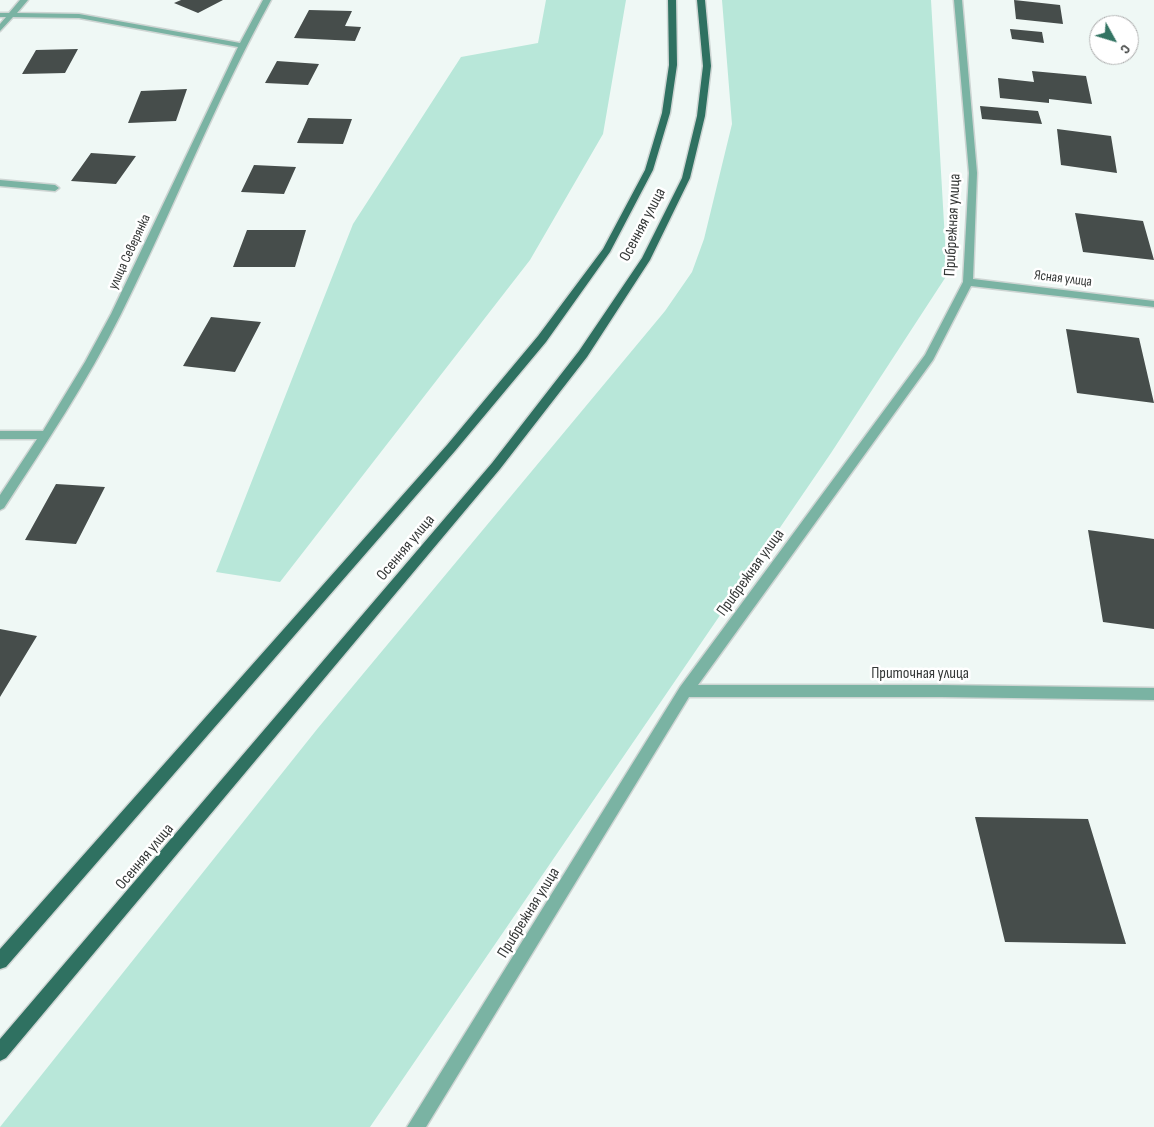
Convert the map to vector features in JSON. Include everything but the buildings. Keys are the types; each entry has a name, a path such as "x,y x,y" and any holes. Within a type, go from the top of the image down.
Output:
{"main road":[{"name":"Осенняя улица","path":"0,961 451,448 542,339 607,250 649,170 666,113 673,65 672,0"},
{"name":"Осенняя улица","path":"0,1052 496,466 599,330 646,258 686,178 702,116 707,66 701,0"}],"street":[{"path":"0,30 24,0"},
{"name":"улица Северянка","path":"0,505 46,435 115,316 241,45 267,0"},
{"name":"Прибрежная улица","path":"416,1127 685,691 929,357 968,282 973,173 958,0"},
{"path":"0,15 79,16 241,45"},
{"path":"0,183 55,188"},
{"name":"Ясная улица","path":"968,282 1154,304"},
{"path":"0,435 46,435"},
{"name":"Приточная улица","path":"685,691 942,691 1154,694"}],"green space":[{"path":"546,0 626,0 603,134 530,260 280,582 216,572 353,224 461,57 538,43"},
{"path":"722,0 931,0 947,275 831,453 370,1127 0,1127 318,728 665,311 692,272 704,239 732,124"}]}
